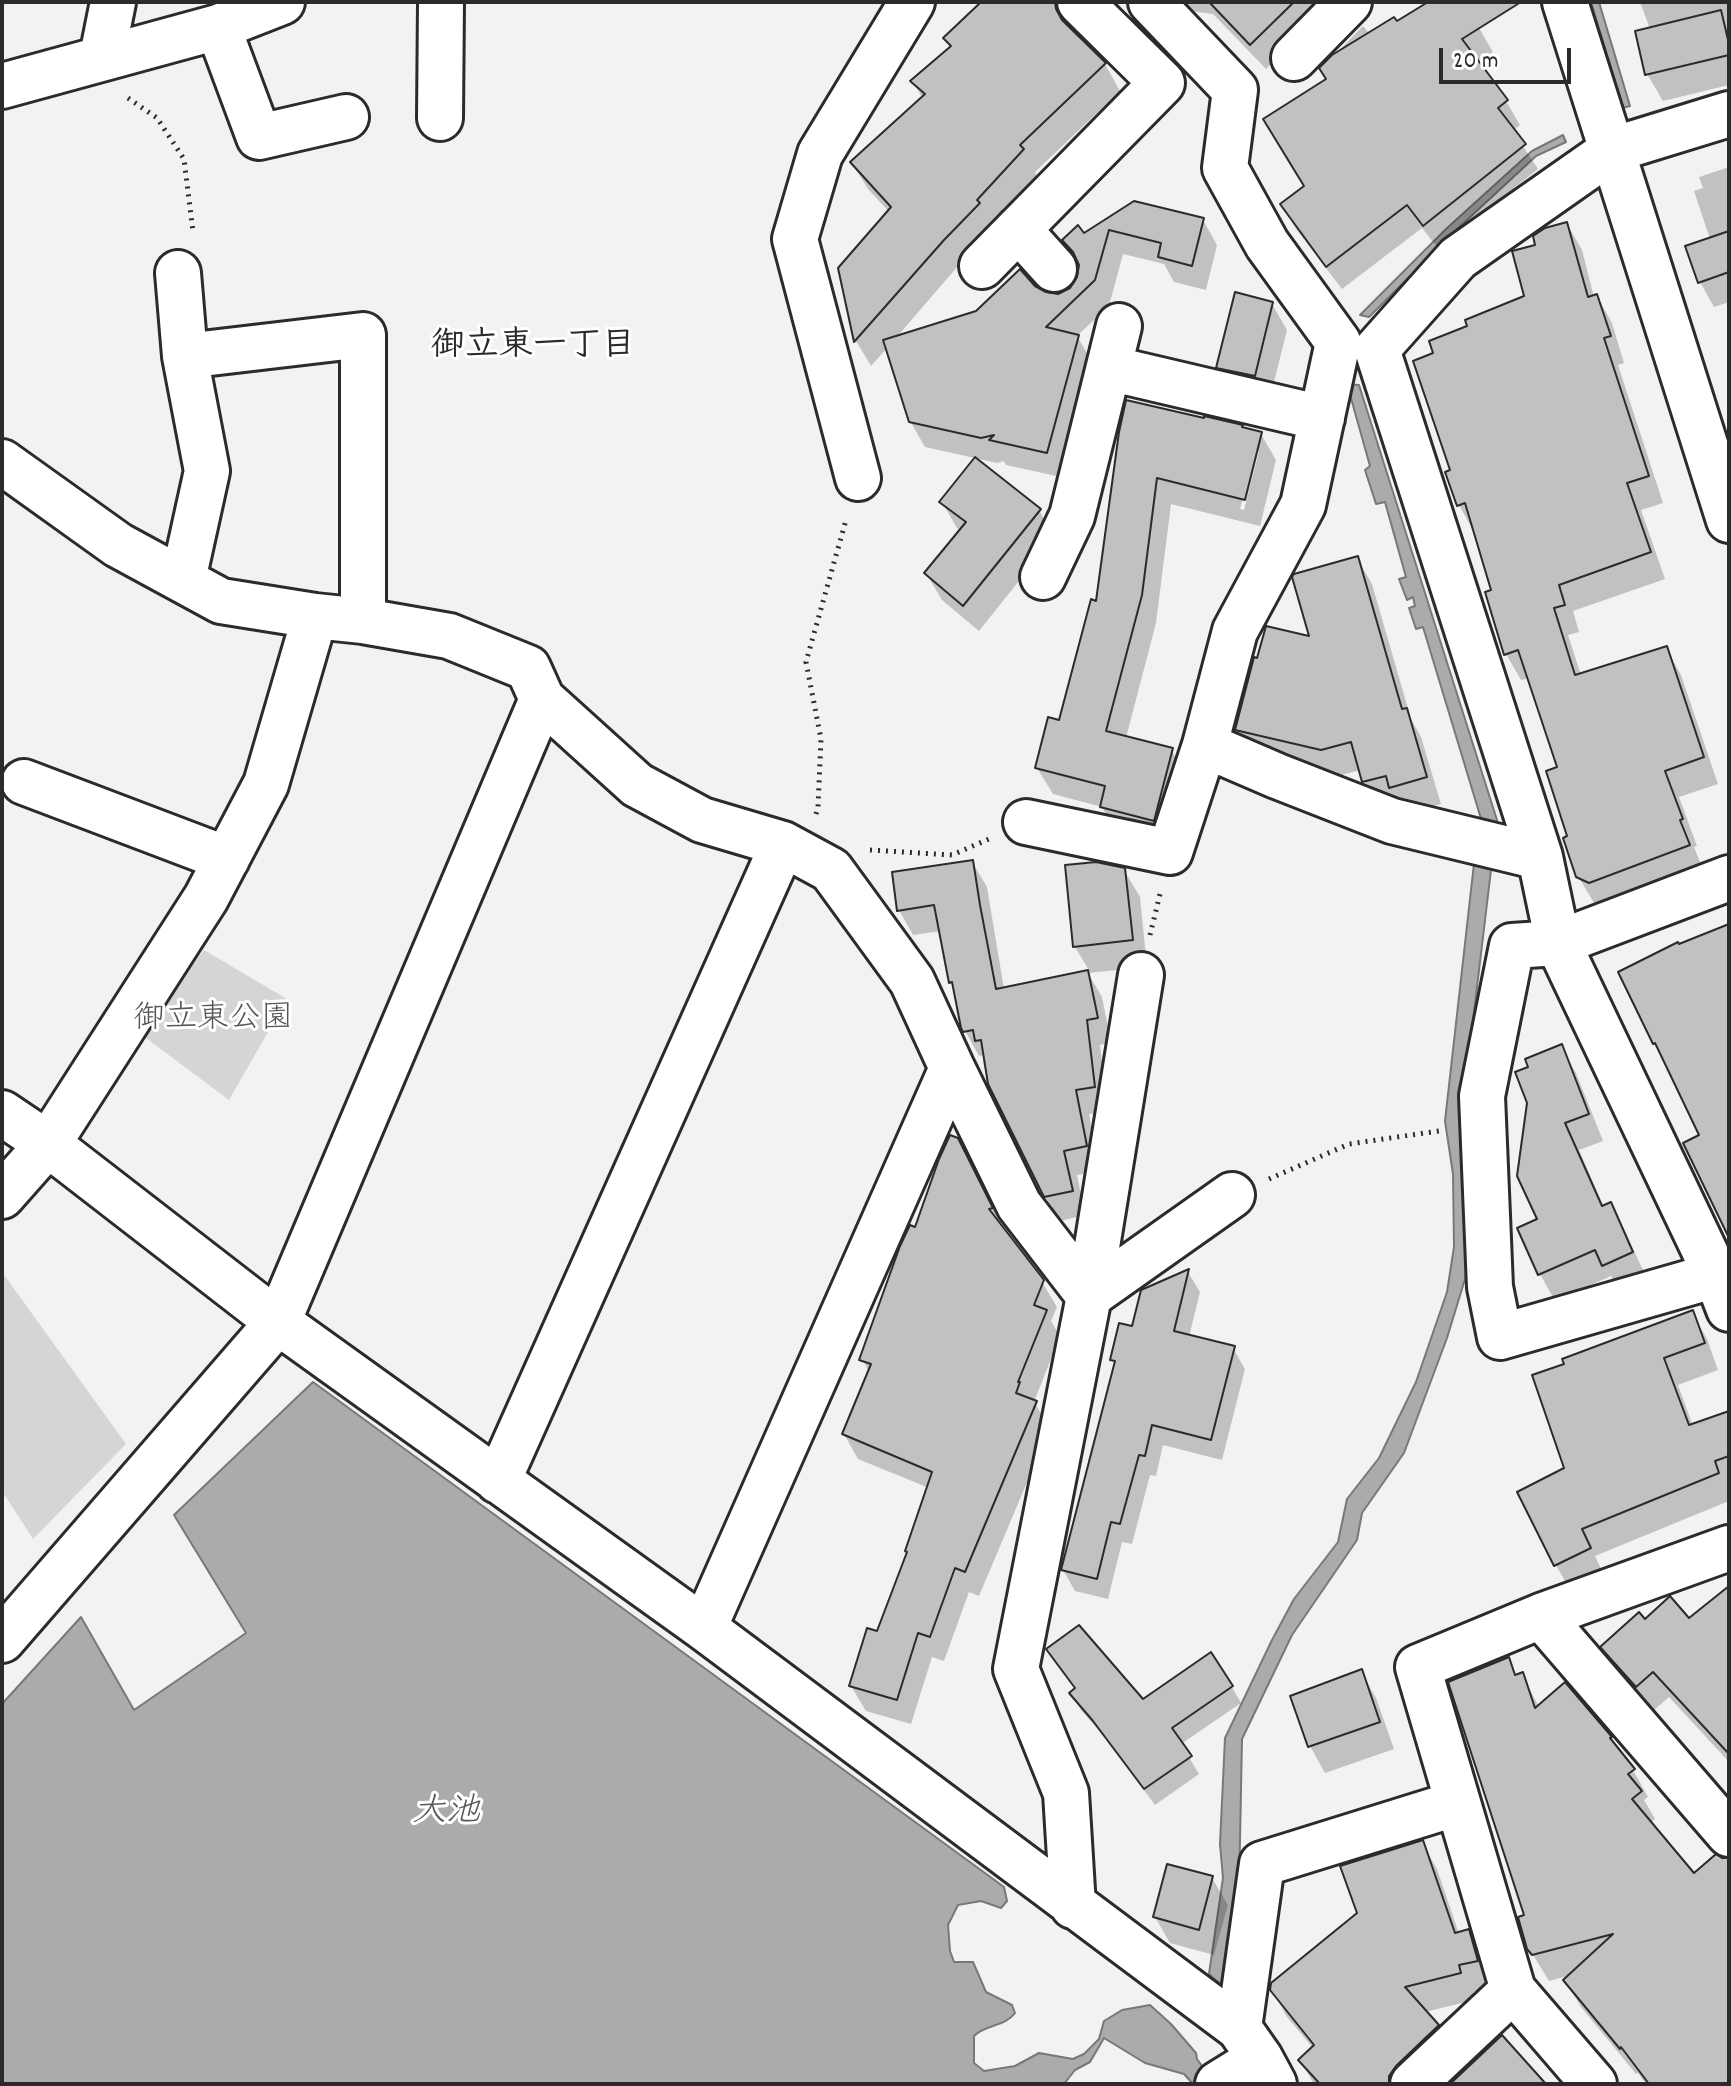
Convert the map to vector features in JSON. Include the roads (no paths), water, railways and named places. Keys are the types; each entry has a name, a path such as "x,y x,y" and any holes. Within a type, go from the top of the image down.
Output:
{"street":[{"path":"102,57 113,2"},
{"path":"2,86 218,27 282,2"},
{"path":"440,118 441,2"},
{"path":"858,478 795,239 820,154 912,2"},
{"path":"982,266 1162,83 1080,2"},
{"path":"1294,58 1349,2"},
{"path":"1565,2 1729,520"},
{"path":"1174,10 1235,90 1225,168 1267,244 1358,346 1540,857 1558,943 1722,1292 1500,1337 1490,1287 1482,1096 1512,946 1558,943 1729,878"},
{"path":"218,27 259,137 346,117"},
{"path":"1026,822 1170,852 1205,745 1235,631 1303,505 1322,418 1358,346 1458,258 1612,150 1729,114"},
{"path":"1018,229 1054,269"},
{"path":"178,273 185,356 207,471 183,580"},
{"path":"1043,577 1072,516 1119,326"},
{"path":"185,356 363,335 363,621"},
{"path":"1109,368 1322,418"},
{"path":"8,478 118,545 221,601 449,636 528,668 542,699 637,785 702,820 793,849 831,870 912,981 1019,1205 1089,1296"},
{"path":"2,1196 48,1144 206,898 266,784 315,616"},
{"path":"2,1640 278,1322 542,699"},
{"path":"1205,745 1392,821 1540,857"},
{"path":"24,782 227,859"},
{"path":"498,1481 793,849"},
{"path":"1073,1906 1066,1793 1016,1669 1089,1296 1141,975"},
{"path":"704,1628 952,1068"},
{"path":"2,1113 48,1144 278,1322 704,1628 1073,1906 1258,2057"},
{"path":"1089,1296 1232,1195"},
{"path":"1594,2084 1513,1990 1418,1667 1541,1616 1729,1548"},
{"path":"1541,1616 1729,1834"},
{"path":"1258,2057 1262,1864 1458,1803"},
{"path":"1413,2084 1513,1990"},
{"path":"1218,2084 1258,2057"}],"water":[{"path":"1591,2 1599,2 1630,106 1623,108"},
{"path":"1563,135 1566,142 1536,156 1369,317 1360,315 1446,229 1532,151"},
{"path":"1347,384 1359,385 1497,820 1465,1087 1473,1217 1465,1279 1447,1338 1404,1453 1362,1513 1357,1540 1292,1635 1242,1739 1239,1891 1221,1985 1209,1974 1223,1878 1220,1844 1225,1738 1294,1599 1338,1542 1347,1499 1379,1458 1416,1382 1447,1292 1454,1247 1453,1174 1445,1121 1478,828 1482,822 1423,627 1416,629 1409,608 1415,606 1413,597 1407,600 1399,579 1406,577 1385,502 1376,504 1365,470 1370,466"},
{"name":"大池","path":"313,1382 1004,1887 1007,1901 1001,1908 981,1901 958,1905 948,1925 954,1962 973,1962 986,1992 1012,2005 1015,2013 1006,2021 974,2036 974,2063 984,2071 1015,2066 1039,2053 1073,2059 1084,2054 1099,2039 1104,2021 1122,2010 1150,2005 1196,2053 1215,2084 1193,2084 1184,2074 1145,2063 1104,2038 1090,2062 1075,2070 1064,2084 2,2084 2,1704 81,1617 134,1710 246,1633 174,1515"}],"district":[{"name":"御立東一丁目","path":"533,349"}],"park label":[{"name":"御立東公園","path":"213,1022"}]}
